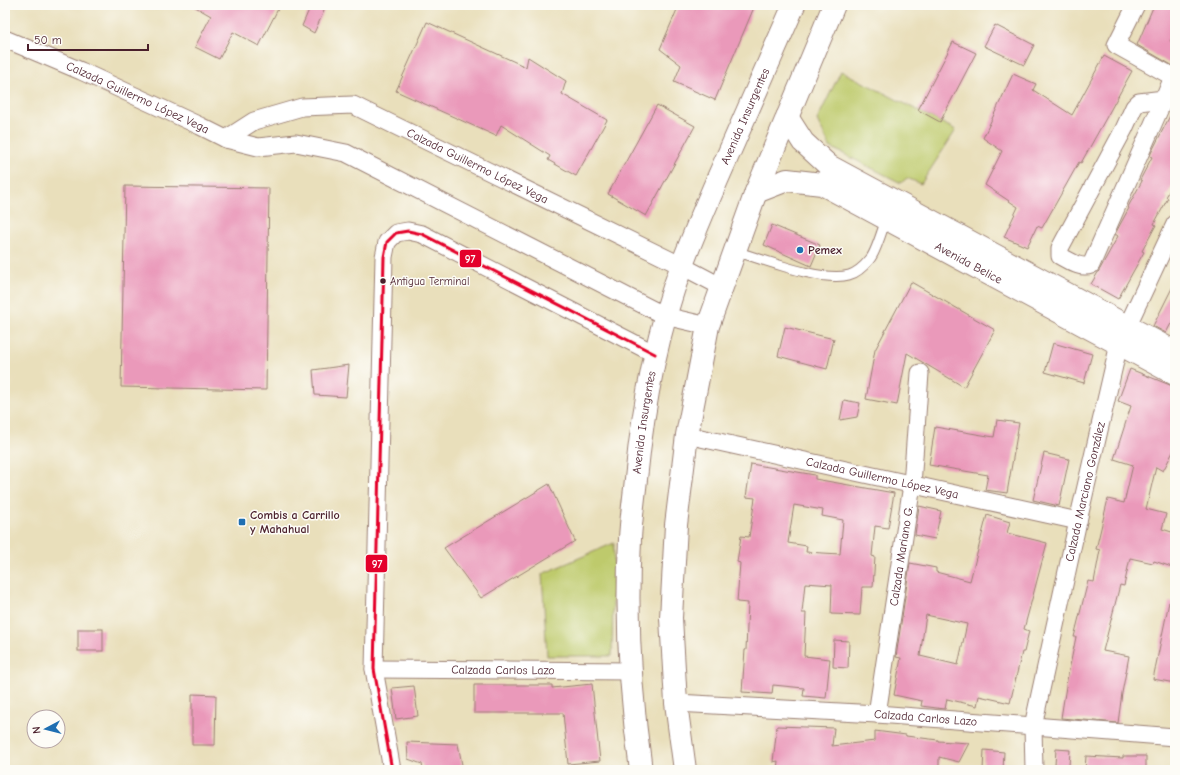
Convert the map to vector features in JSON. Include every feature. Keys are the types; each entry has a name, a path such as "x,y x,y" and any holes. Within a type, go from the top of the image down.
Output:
{"main road":[{"name":"Avenida Insurgentes","path":"641,770 636,734 631,671 628,605 630,538 640,437 655,354 665,316 682,266 714,188 794,5"},
{"path":"685,770 676,703 671,618 676,525 687,435 708,326 756,192 834,5"},
{"name":"Avenida Belice","path":"787,117 803,142 829,166 1123,335 1175,374"},
{"name":"Avenida Belice","path":"756,192 787,180 822,184 886,219 1123,335 1175,352"}],"street":[{"path":"1136,5 1116,45 1174,78 1091,265 1085,267 1080,266 1060,256 1060,248 1124,129 1134,107 1139,102 1164,98"},
{"name":"Calzada Guillermo López Vega","path":"5,39 81,70 226,139 258,147 296,143 346,153 665,316 708,326"},
{"name":"Calzada Guillermo López Vega","path":"226,139 254,121 302,107 353,105 722,287"},
{"name":"Calzada Marciano González","path":"1034,770 1033,726 1078,521 1123,335 1175,224"},
{"path":"392,770 374,669 384,257 387,242 396,233 408,231 422,234 655,354"},
{"name":"Calzada Mariano G.","path":"877,714 912,485 920,373"},
{"name":"Calzada Guillermo López Vega","path":"687,435 1078,521"},
{"name":"Calzada Carlos Lazo","path":"374,669 631,671"},
{"name":"Calzada Carlos Lazo","path":"676,703 877,714 1175,737"}],"lane":[{"path":"735,250 795,270 828,276 849,275 860,269 871,258 886,219"}],"green space":[{"path":"841,71 956,130 921,184 907,178 901,183 830,147 817,120"},
{"path":"614,543 612,656 547,656 542,574"}],"building":[{"path":"192,5 280,5 259,46 233,32 219,59 195,47 211,16"},
{"path":"311,5 324,11 314,33 302,26"},
{"path":"679,5 755,5 715,100 674,82 681,65 660,49"},
{"path":"1154,5 1175,5 1175,33 1170,41 1175,44 1175,67 1137,45"},
{"path":"427,22 526,67 528,57 566,81 562,94 607,120 576,176 548,160 550,156 501,125 496,136 396,91"},
{"path":"995,25 1034,45 1024,65 984,46"},
{"path":"953,42 976,53 940,122 918,110"},
{"path":"1104,56 1132,71 1105,120 1081,163 1079,162 1042,228 1037,226 1027,247 1004,237 1018,207 985,185 1002,151 983,138 1013,74 1036,84 1033,90 1072,115"},
{"path":"657,105 695,126 646,216 608,194"},
{"path":"1175,106 1175,181 1154,224 1156,225 1142,251 1144,252 1118,299 1091,284 1118,236 1115,234 1142,181 1140,180 1152,157 1150,156 1151,153"},
{"path":"125,186 269,188 266,390 121,387"},
{"path":"772,225 820,245 811,266 764,245"},
{"path":"911,282 995,330 964,387 907,353 897,405 866,399 875,350"},
{"path":"1175,282 1175,316 1166,333 1153,326"},
{"path":"785,327 834,339 827,369 778,356"},
{"path":"1053,343 1092,354 1084,383 1045,372"},
{"path":"349,365 346,397 315,395 313,370"},
{"path":"1130,369 1175,387 1175,448 1163,471 1156,467 1146,509 1166,514 1162,529 1175,533 1175,568 1154,561 1153,563 1130,558 1124,586 1120,585 1103,651 1129,656 1118,723 1061,718 1076,637 1074,637 1088,581 1094,582 1100,550 1096,549 1108,499 1124,503 1133,465 1114,459 1131,406 1118,401"},
{"path":"844,400 860,403 857,417 840,420"},
{"path":"997,420 1019,423 1007,493 985,490 988,475 929,465 935,427 994,437"},
{"path":"1044,453 1069,459 1059,506 1033,500"},
{"path":"751,464 815,475 815,479 894,493 888,528 875,526 872,556 875,557 873,587 862,587 860,615 831,614 832,585 805,583 802,613 806,613 804,656 830,659 826,698 803,696 804,688 773,685 772,694 742,692 748,603 737,602 740,563 737,562 741,536 749,537 755,498 746,497","holes":["794,505 823,510 822,516 843,520 840,554 806,552 807,546 788,543"]},
{"path":"549,484 575,541 481,598 444,548"},
{"path":"919,506 941,511 935,539 915,535"},
{"path":"987,515 1010,522 1007,533 1047,543 1024,629 1029,631 1024,652 1022,652 1010,703 979,696 977,706 947,699 945,709 921,706 922,701 894,695 901,658 896,657 910,563 936,568 936,572 970,581","holes":["926,615 967,624 958,665 920,656"]},
{"path":"1169,602 1175,603 1175,683 1153,679"},
{"path":"78,629 103,629 103,651 78,651"},
{"path":"834,640 849,641 848,668 833,667"},
{"path":"592,684 600,761 568,764 563,713 474,713 474,685 552,685 552,688"},
{"path":"414,686 418,716 396,719 392,688"},
{"path":"192,694 216,695 215,745 192,745"},
{"path":"777,726 834,728 832,746 875,741 875,731 938,741 969,743 959,762 939,757 939,770 777,770 778,761 773,762"},
{"path":"407,742 458,744 463,770 423,770 422,764 408,759"},
{"path":"1056,749 1070,750 1069,766 1055,765"},
{"path":"984,750 1004,752 1003,770 983,770"},
{"path":"1086,756 1123,758 1123,756 1146,756 1146,770 1085,770"}],"transit line":[{"name":"97","path":"392,770 374,669 384,257 387,242 396,233 408,231 422,234 655,354"}],"place":[{"name":"Pemex","path":"800,250"},
{"name":"Antigua Terminal","path":"383,281"},
{"name":"Combis a Carrillo y Mahahual","path":"242,522"}]}
